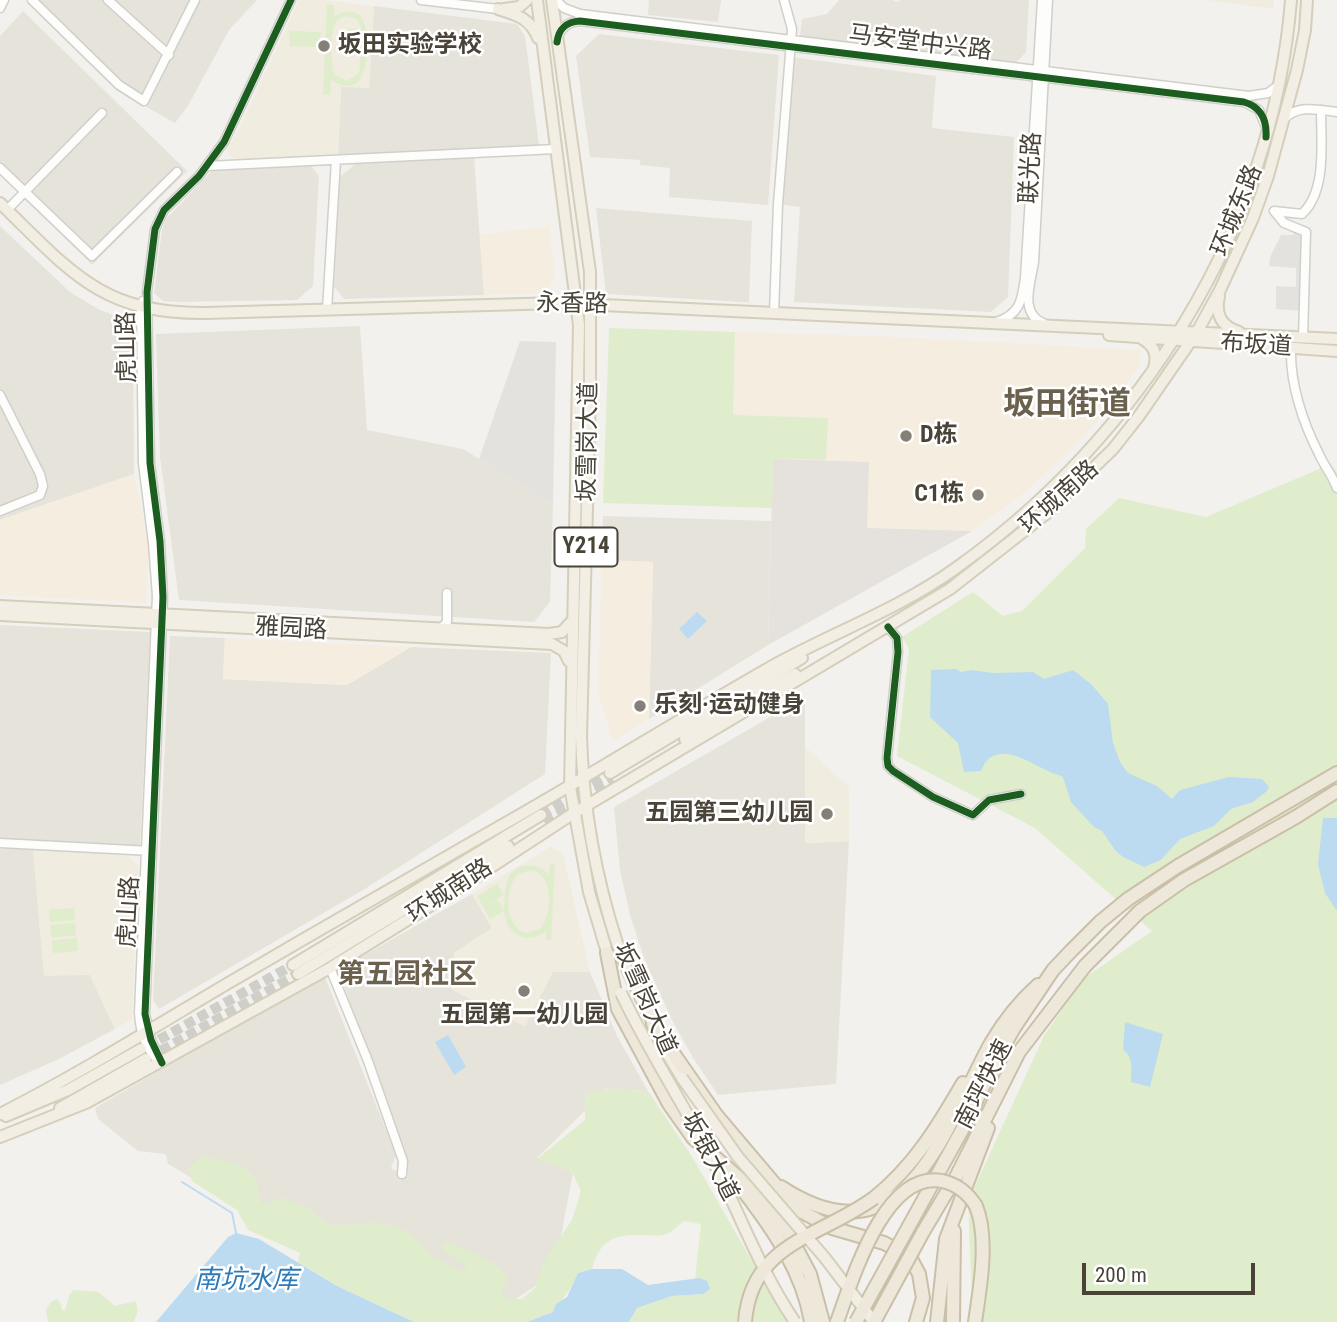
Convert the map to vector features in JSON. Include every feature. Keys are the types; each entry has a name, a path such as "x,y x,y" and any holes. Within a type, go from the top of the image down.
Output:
{"highway":[{"name":"南坪快速","path":"856,1322 961,1132 998,1056 1053,970 1100,922 1128,899 1178,866 1337,773"},
{"name":"南坪快速","path":"874,1322 957,1175 1019,1052 1085,966 1140,911 1184,880 1337,791"},
{"path":"607,953 618,1009 654,1078 682,1125 698,1143 754,1191 797,1246 815,1286 823,1322"},
{"path":"745,1322 752,1289 759,1274 772,1259 788,1246 842,1219 874,1198 915,1159 1014,1010 1053,970"},
{"path":"653,1024 717,1116 795,1208 840,1231 884,1243 911,1257 919,1274 924,1322"},
{"path":"770,1180 806,1203 827,1210 861,1211 886,1202 914,1180 933,1156 991,1043"},
{"path":"937,1322 943,1252 987,1132 996,1096"},
{"path":"728,1169 771,1229 792,1264 805,1294 811,1322"},
{"path":"838,1322 874,1234 890,1205 902,1192 922,1181 943,1181 962,1189 975,1206 983,1239 975,1322"},
{"path":"953,1322 953,1245 959,1203"},
{"path":"916,1322 923,1298"}],"main road":[{"path":"498,9 515,8 527,0"},
{"name":"坂雪岗大道","path":"537,0 579,325 570,787 589,892 621,993"},
{"name":"坂雪岗大道","path":"554,0 557,42 590,272 582,780 596,863 618,947 653,1024 682,1078"},
{"name":"环城东路","path":"1178,336 1213,271 1239,214 1266,137 1279,85 1291,0"},
{"name":"环城东路","path":"1194,337 1220,290 1258,206 1293,88 1303,42 1307,0"},
{"path":"498,9 527,19 535,30 543,51"},
{"name":"永香路","path":"2,208 87,283 144,312 204,320 575,307"},
{"path":"1220,290 1217,313 1220,320 1231,329 1248,335"},
{"name":"永香路","path":"144,312 575,307 1139,337 1178,336"},
{"name":"永香路","path":"591,308 996,322 1178,336"},
{"name":"布坂道","path":"1194,337 1248,335 1337,340"},
{"name":"布坂道","path":"1178,336 1291,349 1337,351"},
{"name":"环城南路","path":"0,1116 333,921 582,780 768,668 924,590 958,567 1024,513 1100,439 1178,336"},
{"path":"1139,337 1152,346 1155,352 1154,370"},
{"name":"环城南路","path":"1,1137 88,1102 330,968 573,813 950,589 1047,513 1113,449 1194,337"},
{"name":"雅园路","path":"0,606 552,644 564,651 571,664"},
{"name":"环城南路","path":"888,609 612,777 767,689 888,627"},
{"name":"雅园路","path":"0,615 447,627 549,634 566,629 572,619"},
{"name":"环城南路","path":"543,819 359,937 295,970 330,943 543,819"},
{"path":"330,943 364,914 454,860 491,832"},
{"path":"359,937 465,884"},
{"name":"坂银大道","path":"621,993 656,1062 700,1135 753,1249 795,1322"},
{"name":"环城南路","path":"0,1116 68,1090 143,1054 44,1116 1,1137"},
{"name":"坂银大道","path":"682,1078 738,1157 825,1258 874,1322"}],"street":[{"path":"0,9 4,0"},
{"path":"32,0 119,85 144,101 195,0"},
{"path":"108,0 169,55"},
{"name":"虎山路","path":"162,1063 145,1032 161,553 150,463 144,312 155,229 160,216 207,166 230,130 291,0"},
{"path":"421,0 498,9"},
{"name":"马安堂中兴路","path":"554,0 564,8 580,14 791,44"},
{"path":"774,313 778,204 791,44 790,20 784,0"},
{"name":"联光路","path":"1042,0 1034,262 1028,300 1030,313 1048,325"},
{"name":"联光路","path":"996,322 1012,315 1022,299 1048,0"},
{"name":"马安堂中兴路","path":"557,42 561,29 566,24 580,21 1249,96 1268,93 1279,85"},
{"name":"马安堂中兴路","path":"1041,74 1244,102 1255,107 1263,116 1266,137"},
{"path":"1293,88 1299,102 1311,109"},
{"path":"1284,119 1292,113 1311,109 1337,111"},
{"path":"1300,229 1302,214 1309,208 1316,191 1321,110"},
{"path":"2,208 25,192 102,113"},
{"path":"207,166 556,149"},
{"path":"327,310 336,160"},
{"path":"0,167 92,256 177,172"},
{"path":"1258,206 1302,214"},
{"path":"1275,211 1284,223 1307,232 1303,338"},
{"path":"1291,349 1292,376 1307,425 1318,453 1337,488"},
{"path":"0,395 40,474 43,486 40,495 0,511"},
{"path":"447,593 447,627"},
{"path":"888,627 897,638 898,652 887,758 892,771 933,797 973,816 989,800 1021,794"},
{"path":"0,843 149,851"},
{"path":"330,968 368,1061 403,1161 402,1174"}],"shaded area":[{"path":"28,0 257,0 229,30 188,106 175,123 116,90"},
{"name":"坂田实验学校","path":"299,0 374,6 369,88 341,87 338,155 233,160 226,150 237,133"},
{"path":"649,0 721,0 718,22 648,15"},
{"path":"839,0 1029,0 1026,52 1016,63 800,36 802,19 827,14"},
{"path":"1207,0 1274,0 1273,9"},
{"path":"374,6 517,24 525,36 539,145 338,155 341,86 369,88"},
{"path":"23,11 187,171 92,265 0,175 0,36"},
{"path":"599,34 779,55 768,205 669,197 670,168 640,165 640,160 590,157 576,56"},
{"path":"790,57 936,76 932,128 1014,137 1008,297 991,312 794,302 800,207 778,204"},
{"path":"474,158 484,295 344,299 334,287 340,177 355,164"},
{"path":"311,166 319,176 313,286 297,300 177,302 163,301 154,293 162,230 166,219 212,171"},
{"path":"596,208 752,221 749,302 760,303 606,294"},
{"path":"0,226 70,292 100,310 133,322 134,474 0,520"},
{"path":"549,226 555,280 543,293 484,295 480,235"},
{"path":"1294,230 1302,231 1303,311 1276,309 1276,286 1296,287 1296,268 1269,266 1270,257 1281,235 1293,235"},
{"path":"360,326 367,430 463,449 553,505 550,602 534,622 179,600 160,457 156,334"},
{"path":"735,332 872,336 1139,350 1140,366 1101,417 1072,449 1024,493 972,531 867,528 869,462 826,460 827,419 733,416"},
{"path":"520,341 556,342 553,505 479,459"},
{"path":"773,459 869,462 867,528 972,531 768,645"},
{"path":"134,474 149,546 146,603 0,595 0,520"},
{"path":"603,516 771,521 768,645 649,719 653,562 602,560"},
{"path":"602,560 653,562 649,719 613,741 598,692"},
{"path":"0,625 150,632 140,847 0,839"},
{"path":"170,636 225,638 223,679 347,685 411,647 551,653 545,774 363,890 159,1009 153,1000"},
{"path":"225,638 411,647 347,685 223,679"},
{"path":"805,697 805,843 849,841 836,1084 718,1095 672,1020 644,958 630,915 620,870 614,807"},
{"name":"五园第三幼儿园","path":"805,747 849,787 849,841 805,843"},
{"path":"550,847 563,853 590,972 553,972 525,1027 452,990 454,953 492,928 472,894"},
{"path":"0,849 33,849 44,975 90,975 115,1029 59,1059 0,1085"},
{"path":"33,849 128,855 138,866 132,1019 115,1029 90,975 44,976"},
{"path":"472,894 492,928 454,953 553,971 590,972 617,1036 648,1091 607,1089 537,1158 573,1172 554,1274 494,1313 409,1305 168,1164 166,1154 138,1151 98,1119 95,1108 324,975 396,1155 391,1168 408,1177 408,1160 338,970"}],"green space":[{"path":"327,4 334,5 334,16 345,12 359,15 367,35 367,52 365,69 354,85 347,86 331,79 330,95 323,95","holes":["346,16 357,19 362,29 349,29 348,53 361,54 359,73 347,81 335,75 333,70 333,32 336,22 341,18"]},
{"path":"290,31 321,32 320,47 289,46"},
{"path":"609,328 735,332 733,415 828,418 826,460 773,459 772,508 603,503"},
{"path":"1331,464 1337,473 1337,1322 973,1322 968,1201 1044,1036 1083,979 1152,931 1035,828 897,756 909,649 902,637 973,592 1003,616 1022,611 1085,548 1086,529 1119,498 1206,517"},
{"path":"550,863 555,864 551,940 546,940 546,931 532,938 519,936 509,926 504,911 490,919 477,896 497,884 504,895 488,905 498,900 504,910 506,884 515,870 532,866 549,874","holes":["533,870 540,874 548,888 549,906 540,929 526,933 519,929 510,915 510,889 518,874"]},
{"path":"74,908 75,920 50,922 49,910"},
{"path":"75,923 76,935 52,938 50,925"},
{"path":"77,938 78,951 53,953 52,940"},
{"path":"613,1089 648,1091 691,1155 787,1322 629,1322 637,1308 672,1296 703,1294 695,1280 701,1224 684,1221 664,1235 634,1235 610,1240 599,1251 592,1269 578,1273 553,1312 527,1322 414,1322 337,1286 298,1262 300,1253 248,1230 237,1210 192,1181 189,1169 199,1157 239,1165 252,1174 262,1205 283,1198 310,1209 328,1224 371,1222 396,1226 411,1234 434,1257 462,1272 467,1266 444,1251 442,1246 449,1243 465,1249 490,1261 503,1273 508,1280 501,1290 508,1299 522,1299 536,1287 543,1263 572,1220 581,1191 572,1172 537,1159 585,1120 585,1093"},
{"path":"73,1290 98,1292 115,1306 135,1301 138,1311 135,1322 48,1322 46,1309 51,1302 57,1299 65,1311"}],"water":[{"path":"697,612 707,621 688,639 679,629"},
{"path":"956,669 961,672 1033,672 1044,679 1073,670 1092,685 1108,704 1113,743 1120,762 1128,773 1157,786 1172,799 1180,790 1229,777 1262,779 1269,787 1253,802 1231,809 1214,826 1180,839 1161,860 1144,867 1115,850 1102,831 1094,827 1071,802 1063,777 1021,758 1002,754 987,761 981,771 964,772 958,743 930,717 931,670"},
{"path":"1323,818 1337,818 1337,911 1325,893 1318,864"},
{"path":"1125,1022 1163,1034 1150,1087 1131,1082 1130,1060 1123,1050"},
{"path":"448,1035 466,1067 454,1075 435,1042"},
{"name":"南坑水库","path":"236,1233 259,1239 337,1286 414,1322 156,1322 228,1237"},
{"path":"592,1269 622,1269 648,1285 699,1278 707,1281 710,1289 703,1294 672,1296 637,1308 629,1322 527,1322 553,1312 556,1304 567,1297 578,1273"}],"waterway":[{"path":"182,1182 232,1213 236,1233"}],"tunnel":[{"path":"541,815 610,773"},
{"path":"545,823 614,781"},
{"path":"146,1047 293,965"},
{"path":"148,1058 298,974"}],"cycle path":[{"path":"162,1063 151,1040 145,1014 163,597 160,541 150,463 147,292 155,229 164,210 199,176 224,142 291,0"},
{"path":"557,42 564,27 580,21 1244,102 1255,107 1262,115 1266,137"},
{"path":"888,627 897,638 898,652 888,766 933,797 973,815 989,800 1021,794"}],"place":[{"name":"坂田实验学校","path":"324,46"},
{"name":"D栋","path":"906,436"},
{"name":"C1栋","path":"978,495"},
{"name":"乐刻·运动健身","path":"640,706"},
{"name":"五园第三幼儿园","path":"827,814"},
{"name":"五园第一幼儿园","path":"524,991"}],"district":[{"name":"坂田街道","path":"1067,406"},
{"name":"第五园社区","path":"407,976"}]}
